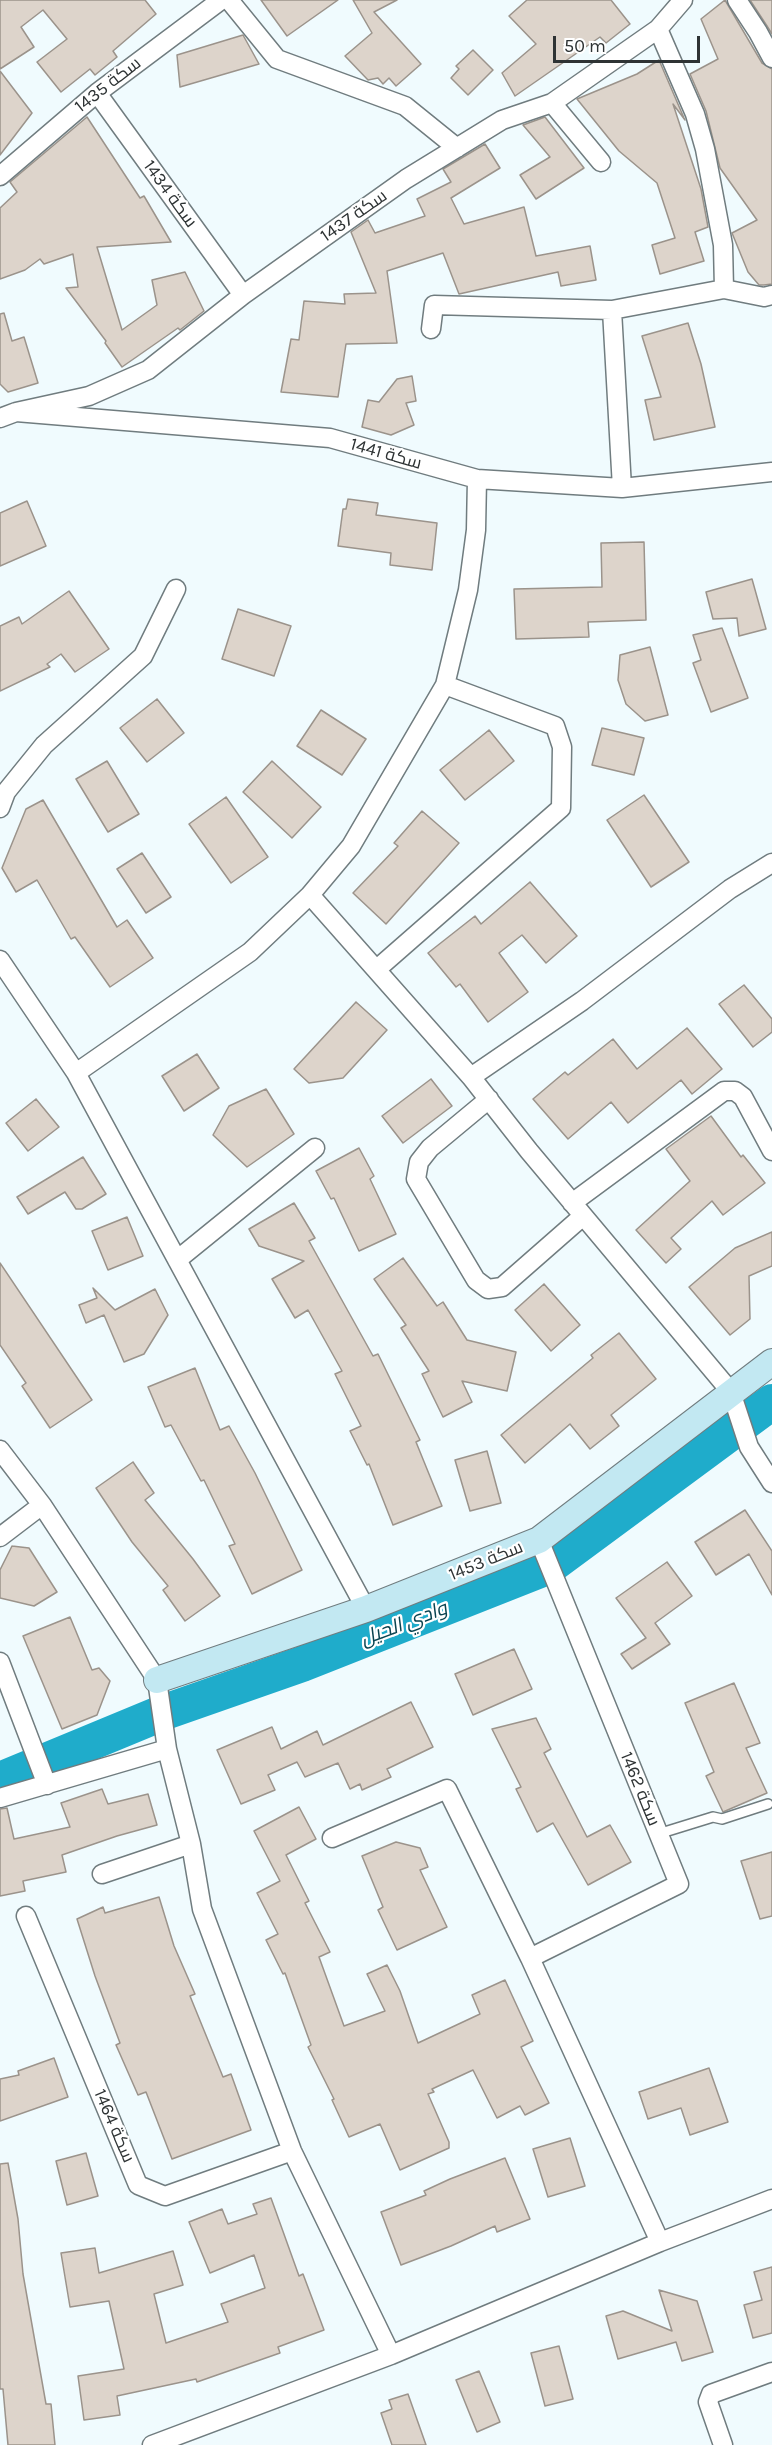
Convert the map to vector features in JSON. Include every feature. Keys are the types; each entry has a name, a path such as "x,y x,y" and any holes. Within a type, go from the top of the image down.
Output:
{"street":[{"name":"سكة 1435","path":"0,176 97,93 221,0"},
{"path":"229,0 277,59 405,106 457,148"},
{"name":"سكة 1437","path":"8,415 89,396 148,370 243,295 406,179 502,120 552,103 658,29 683,0"},
{"path":"737,0 772,58"},
{"path":"658,29 695,114 705,149 723,245 724,289"},
{"name":"سكة 1434","path":"97,93 243,295"},
{"path":"552,103 601,162"},
{"path":"431,329 434,305 612,310 724,289 764,297 772,295"},
{"path":"612,310 622,488"},
{"name":"سكة 1441","path":"8,415 330,438 477,478 622,488 772,472"},
{"path":"76,1073 250,952 310,895 351,846 445,685 468,590 476,530 477,478"},
{"path":"0,808 6,792 44,745 142,656 176,589"},
{"path":"377,969 561,808 562,747 555,726 445,685"},
{"path":"471,1077 582,1001 730,889 772,863"},
{"path":"310,895 471,1077 578,1210 731,1392 748,1448 772,1483"},
{"path":"0,960 76,1073 366,1609"},
{"path":"489,1099 430,1148 419,1162 416,1179 476,1280 488,1290 502,1287 578,1210 724,1091 735,1091 743,1097 772,1151"},
{"path":"177,1260 315,1148"},
{"name":"سكة 1453","path":"157,1680 366,1609 539,1540 772,1362"},
{"path":"0,1450 42,1505 157,1680 167,1749 191,1844 202,1909 292,2151 391,2355"},
{"path":"0,1537 42,1505"},
{"name":"سكة 1462","path":"530,1958 679,1884 539,1540"},
{"path":"0,1662 47,1785"},
{"path":"0,1798 167,1749"},
{"path":"332,1838 447,1789 530,1958 660,2242"},
{"path":"102,1874 191,1844"},
{"name":"سكة 1464","path":"26,1916 138,2185 165,2196 292,2151"},
{"path":"152,2445 391,2355 660,2242 772,2199"},
{"path":"723,2445 708,2402 711,2394 772,2372"}],"lane":[{"path":"658,1834 713,1817 722,1819 768,1804"}],"building":[{"path":"0,0 145,0 156,14 113,51 117,57 95,75 90,69 61,92 37,62 67,39 43,10 21,27 34,47 0,69"},
{"path":"261,0 338,0 287,36"},
{"path":"353,0 397,0 374,12 421,64 396,86 389,78 383,84 378,78 368,80 345,56 372,33"},
{"path":"527,0 611,0 630,24 606,43 600,37 515,96 502,73 536,44 509,16"},
{"path":"725,0 762,63 772,69 772,284 759,285 748,272 732,233 757,220 720,168 706,111 690,74 718,59 701,19"},
{"path":"750,0 772,0 772,34 767,26"},
{"path":"243,35 259,64 180,87 177,55"},
{"path":"473,50 493,70 468,95 451,78 459,69 456,66"},
{"path":"659,60 685,120 673,104 701,189 708,227 695,232 704,261 660,274 652,245 675,238 657,183 619,151 577,99 637,74"},
{"path":"0,71 32,113 0,155"},
{"path":"87,117 140,198 144,196 171,242 97,247 122,330 157,305 152,280 185,272 204,311 180,330 178,328 122,367 105,343 106,341 66,288 78,287 73,254 44,264 40,259 25,270 0,279 0,208 17,192 10,182"},
{"path":"545,117 584,168 536,199 520,175 550,157 523,125"},
{"path":"485,144 500,168 451,198 464,224 524,207 536,256 590,246 596,280 561,286 558,272 459,294 443,253 387,271 397,343 346,344 338,397 281,392 291,339 299,340 304,301 345,304 344,294 376,293 351,232 368,220 375,233 425,216 417,199 451,182 443,169"},
{"path":"4,313 12,341 24,337 38,383 8,392 0,384 0,314"},
{"path":"688,323 701,364 715,427 654,440 645,400 661,397 642,336"},
{"path":"412,376 416,401 406,403 414,425 391,435 362,427 368,400 379,402 397,379"},
{"path":"348,499 378,503 376,515 437,523 432,570 390,565 391,553 338,546 343,509 346,509"},
{"path":"27,501 46,546 0,566 0,513"},
{"path":"644,542 646,620 588,622 589,637 516,639 514,589 602,587 601,543"},
{"path":"752,579 766,629 739,636 737,618 713,619 706,592"},
{"path":"69,591 109,649 75,672 61,654 47,664 50,667 0,691 0,626 19,617 22,624"},
{"path":"238,609 291,626 274,676 222,659"},
{"path":"722,628 748,698 711,712 693,663 701,660 693,635"},
{"path":"650,647 668,715 645,721 626,704 618,680 620,655"},
{"path":"157,699 184,733 147,762 120,728"},
{"path":"321,710 366,739 342,775 297,746"},
{"path":"602,728 644,738 634,775 592,765"},
{"path":"489,730 514,761 465,800 440,770"},
{"path":"107,761 139,814 108,832 76,779"},
{"path":"272,761 321,807 292,838 243,792"},
{"path":"644,795 689,862 651,887 607,820"},
{"path":"226,797 268,857 231,883 189,824"},
{"path":"43,800 117,927 127,920 153,958 110,987 75,937 71,939 37,880 16,892 2,868 26,809"},
{"path":"422,811 459,843 386,924 353,893 398,846 394,843"},
{"path":"142,853 171,897 146,913 117,869"},
{"path":"530,882 577,936 546,963 522,935 499,953 528,992 488,1022 460,984 456,987 428,953 475,916 481,924"},
{"path":"744,985 772,1019 772,1032 753,1047 719,1004"},
{"path":"356,1002 387,1030 343,1078 309,1083 294,1069"},
{"path":"687,1028 722,1069 692,1094 681,1080 628,1123 611,1102 568,1139 533,1099 565,1072 568,1075 613,1039 637,1069"},
{"path":"197,1054 219,1088 184,1111 162,1076"},
{"path":"431,1079 452,1106 403,1143 382,1116"},
{"path":"266,1089 294,1134 247,1167 213,1135 229,1106"},
{"path":"36,1099 59,1127 28,1151 6,1123"},
{"path":"711,1116 741,1157 743,1155 765,1183 723,1215 712,1201 671,1238 681,1249 666,1263 636,1230 690,1181 666,1149"},
{"path":"359,1148 374,1176 370,1179 396,1234 359,1251 334,1198 331,1199 316,1171"},
{"path":"83,1157 106,1194 82,1209 76,1209 65,1192 28,1214 17,1197"},
{"path":"294,1203 315,1238 309,1241 373,1356 378,1354 403,1405 420,1440 416,1442 442,1506 393,1525 369,1464 367,1465 350,1431 361,1426 335,1374 342,1371 308,1310 295,1318 272,1279 304,1261 259,1246 249,1229"},
{"path":"127,1217 143,1256 108,1270 92,1231"},
{"path":"772,1232 772,1266 749,1276 750,1319 730,1335 689,1287 735,1248"},
{"path":"403,1258 437,1306 443,1302 467,1340 516,1352 507,1391 462,1381 472,1402 443,1417 422,1374 429,1371 401,1328 406,1325 374,1279"},
{"path":"0,1263 92,1400 50,1428 22,1386 26,1383 0,1345"},
{"path":"544,1284 580,1325 551,1351 515,1310"},
{"path":"93,1288 115,1310 155,1289 168,1315 144,1354 124,1362 104,1315 86,1323 79,1305 97,1298"},
{"path":"619,1333 656,1379 611,1415 619,1426 590,1449 570,1424 525,1463 501,1435 593,1358 591,1355"},
{"path":"195,1368 220,1430 229,1426 255,1473 302,1570 252,1594 229,1546 235,1544 204,1480 201,1481 171,1425 165,1427 148,1387"},
{"path":"487,1451 501,1503 470,1511 455,1460"},
{"path":"133,1462 154,1493 145,1500 220,1596 185,1621 163,1590 168,1586 132,1542 96,1488"},
{"path":"745,1510 772,1551 772,1595 749,1554 716,1575 695,1542"},
{"path":"12,1546 29,1548 57,1592 34,1606 0,1598 0,1570"},
{"path":"667,1562 692,1596 655,1623 670,1644 632,1669 621,1654 646,1638 616,1598"},
{"path":"70,1617 92,1670 99,1668 110,1681 97,1715 62,1729 23,1636"},
{"path":"514,1649 532,1689 473,1715 455,1674"},
{"path":"734,1683 760,1743 746,1748 767,1793 723,1812 706,1776 714,1772 685,1703"},
{"path":"411,1702 433,1747 387,1769 391,1777 362,1790 360,1784 350,1789 338,1763 305,1777 297,1762 268,1775 275,1790 241,1804 217,1750 272,1727 281,1749 317,1731 323,1745"},
{"path":"536,1718 551,1749 544,1753 587,1837 610,1825 631,1862 588,1885 553,1823 537,1832 516,1789 521,1787 492,1729"},
{"path":"102,1789 108,1804 148,1794 157,1825 62,1855 66,1872 23,1881 25,1891 0,1896 0,1809 7,1808 14,1839 70,1827 61,1803"},
{"path":"299,1807 316,1839 286,1855 309,1901 305,1903 330,1952 319,1957 344,2026 385,2011 367,1974 387,1965 400,1991 418,2043 480,2014 472,1995 505,1980 533,2041 521,2047 549,2103 525,2115 520,2106 497,2118 473,2070 432,2089 434,2092 428,2094 449,2142 449,2148 400,2170 380,2124 349,2137 332,2100 334,2099 308,2047 311,2045 285,1973 283,1974 266,1940 278,1934 257,1893 280,1881 254,1831"},
{"path":"396,1842 420,1848 428,1867 420,1870 447,1927 397,1950 378,1910 383,1907 362,1856"},
{"path":"772,1852 772,1916 760,1919 741,1861"},
{"path":"159,1897 174,1946 195,1994 190,1996 223,2077 231,2074 251,2130 172,2159 146,2092 138,2095 116,2045 120,2043 77,1919 103,1907 105,1913"},
{"path":"54,2058 68,2097 0,2121 0,2079 19,2075 18,2071"},
{"path":"709,2068 728,2122 690,2135 681,2108 648,2119 639,2092"},
{"path":"570,2138 585,2186 548,2197 533,2149"},
{"path":"86,2153 98,2196 67,2205 56,2161"},
{"path":"505,2158 530,2219 497,2232 495,2226 401,2265 381,2212 426,2195 424,2191 450,2179"},
{"path":"8,2163 18,2219 23,2274 46,2404 51,2404 55,2445 8,2445 3,2389 0,2389 0,2164"},
{"path":"271,2198 299,2276 303,2274 324,2330 278,2347 280,2353 197,2382 196,2379 117,2396 120,2415 84,2420 78,2376 124,2369 109,2301 70,2307 61,2253 95,2248 99,2273 173,2251 183,2285 154,2294 166,2343 228,2322 221,2304 265,2288 254,2255 210,2273 189,2222 222,2209 228,2224 257,2214 253,2204"},
{"path":"772,2267 772,2333 753,2338 744,2305 762,2300 754,2272"},
{"path":"659,2290 697,2301 713,2352 682,2361 676,2342 618,2359 606,2316 623,2311 672,2331"},
{"path":"559,2346 573,2399 545,2406 531,2353"},
{"path":"479,2371 500,2422 477,2432 456,2380"},
{"path":"408,2394 426,2445 392,2445 381,2413 392,2409 389,2400"}],"waterway":[{"name":"وادي الحيل","path":"0,1780 162,1713 302,1664 550,1566 772,1402"}]}
